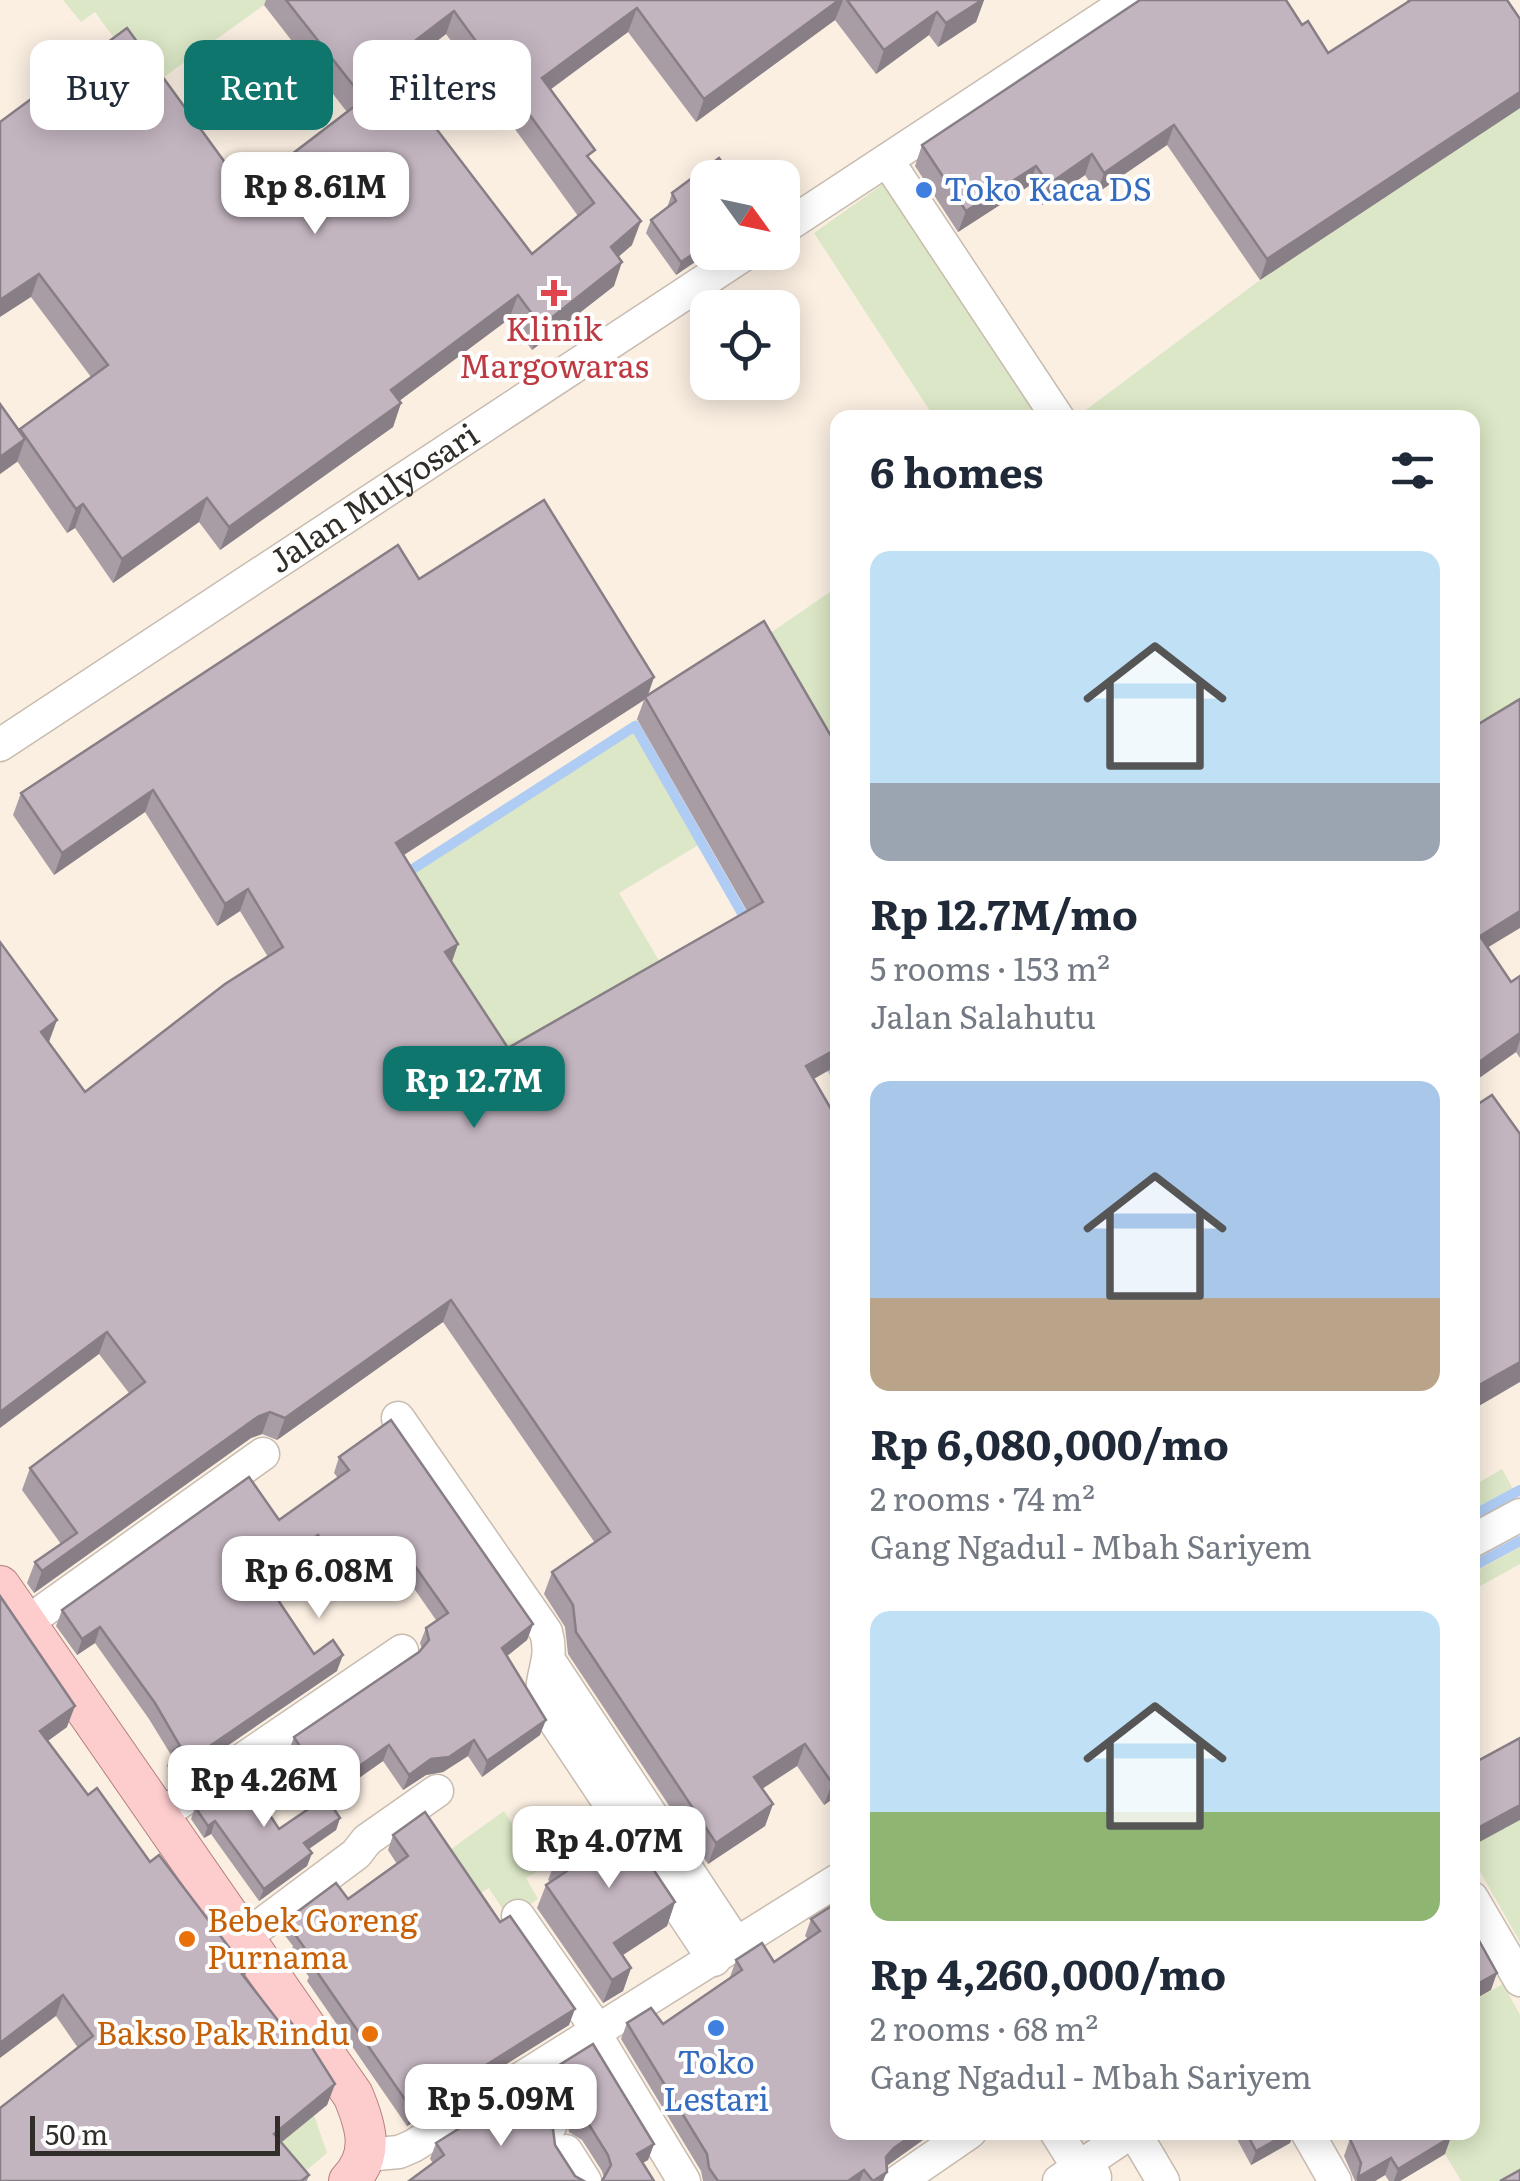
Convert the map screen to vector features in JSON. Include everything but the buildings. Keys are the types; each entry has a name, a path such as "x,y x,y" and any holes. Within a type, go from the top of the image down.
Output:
{"main road":[{"path":"8,1601 162,1815 353,2095 363,2118 358,2168"}],"street":[{"path":"800,218 1130,0"},
{"path":"888,160 1053,410"},
{"name":"Jalan Mulyosari","path":"0,745 721,270"},
{"path":"398,1418 546,1632 550,1662 725,1952"},
{"path":"8,1601 264,1454"},
{"path":"1480,1537 1520,1515"},
{"path":"162,1815 402,1651"},
{"path":"245,1937 356,1854 366,1840 437,1791"},
{"path":"358,2168 413,2146 830,1885"},
{"path":"1480,1912 1520,1980"},
{"path":"518,1916 597,2033 684,2181"},
{"path":"521,2080 585,2181"},
{"path":"914,2177 960,2140"},
{"path":"1061,2140 1080,2176 1123,2140"},
{"path":"1138,2140 1163,2181"},
{"path":"1312,2140 1335,2181"}],"green space":[{"path":"63,0 271,0 215,40 184,40 184,63 164,77 164,40 116,40 95,12 81,22"},
{"path":"1520,107 1520,717 1480,742 1480,410 1086,410 1260,280"},
{"path":"893,177 1046,410 929,410 814,233"},
{"path":"830,592 830,771 756,643"},
{"path":"637,719 705,841 619,893 667,974 510,1064 394,875"},
{"path":"1502,1469 1513,1489 1480,1508 1480,1482"},
{"path":"1520,1547 1520,1564 1480,1586 1480,1569"},
{"path":"504,1811 541,1869 526,1878 538,1899 509,1919 489,1888 469,1901 440,1857"},
{"path":"1520,1820 1520,1942 1480,1871 1480,1841"},
{"path":"1503,1984 1520,2015 1520,2181 1461,2181 1437,2140 1480,2140 1480,1997"},
{"path":"314,2115 327,2153 294,2181 259,2161"}],"waterway":[{"path":"402,876 635,726 747,922"},
{"path":"826,1059 830,1066"},
{"path":"1480,1512 1520,1490"},
{"path":"1480,1563 1520,1541"}],"place":[{"name":"Toko Kaca DS","path":"924,190"},
{"name":"Klinik Margowaras","path":"554,293"},
{"name":"Bebek Goreng Purnama","path":"187,1939"},
{"name":"Toko Lestari","path":"716,2028"},
{"name":"Bakso Pak Rindu","path":"370,2034"}]}
